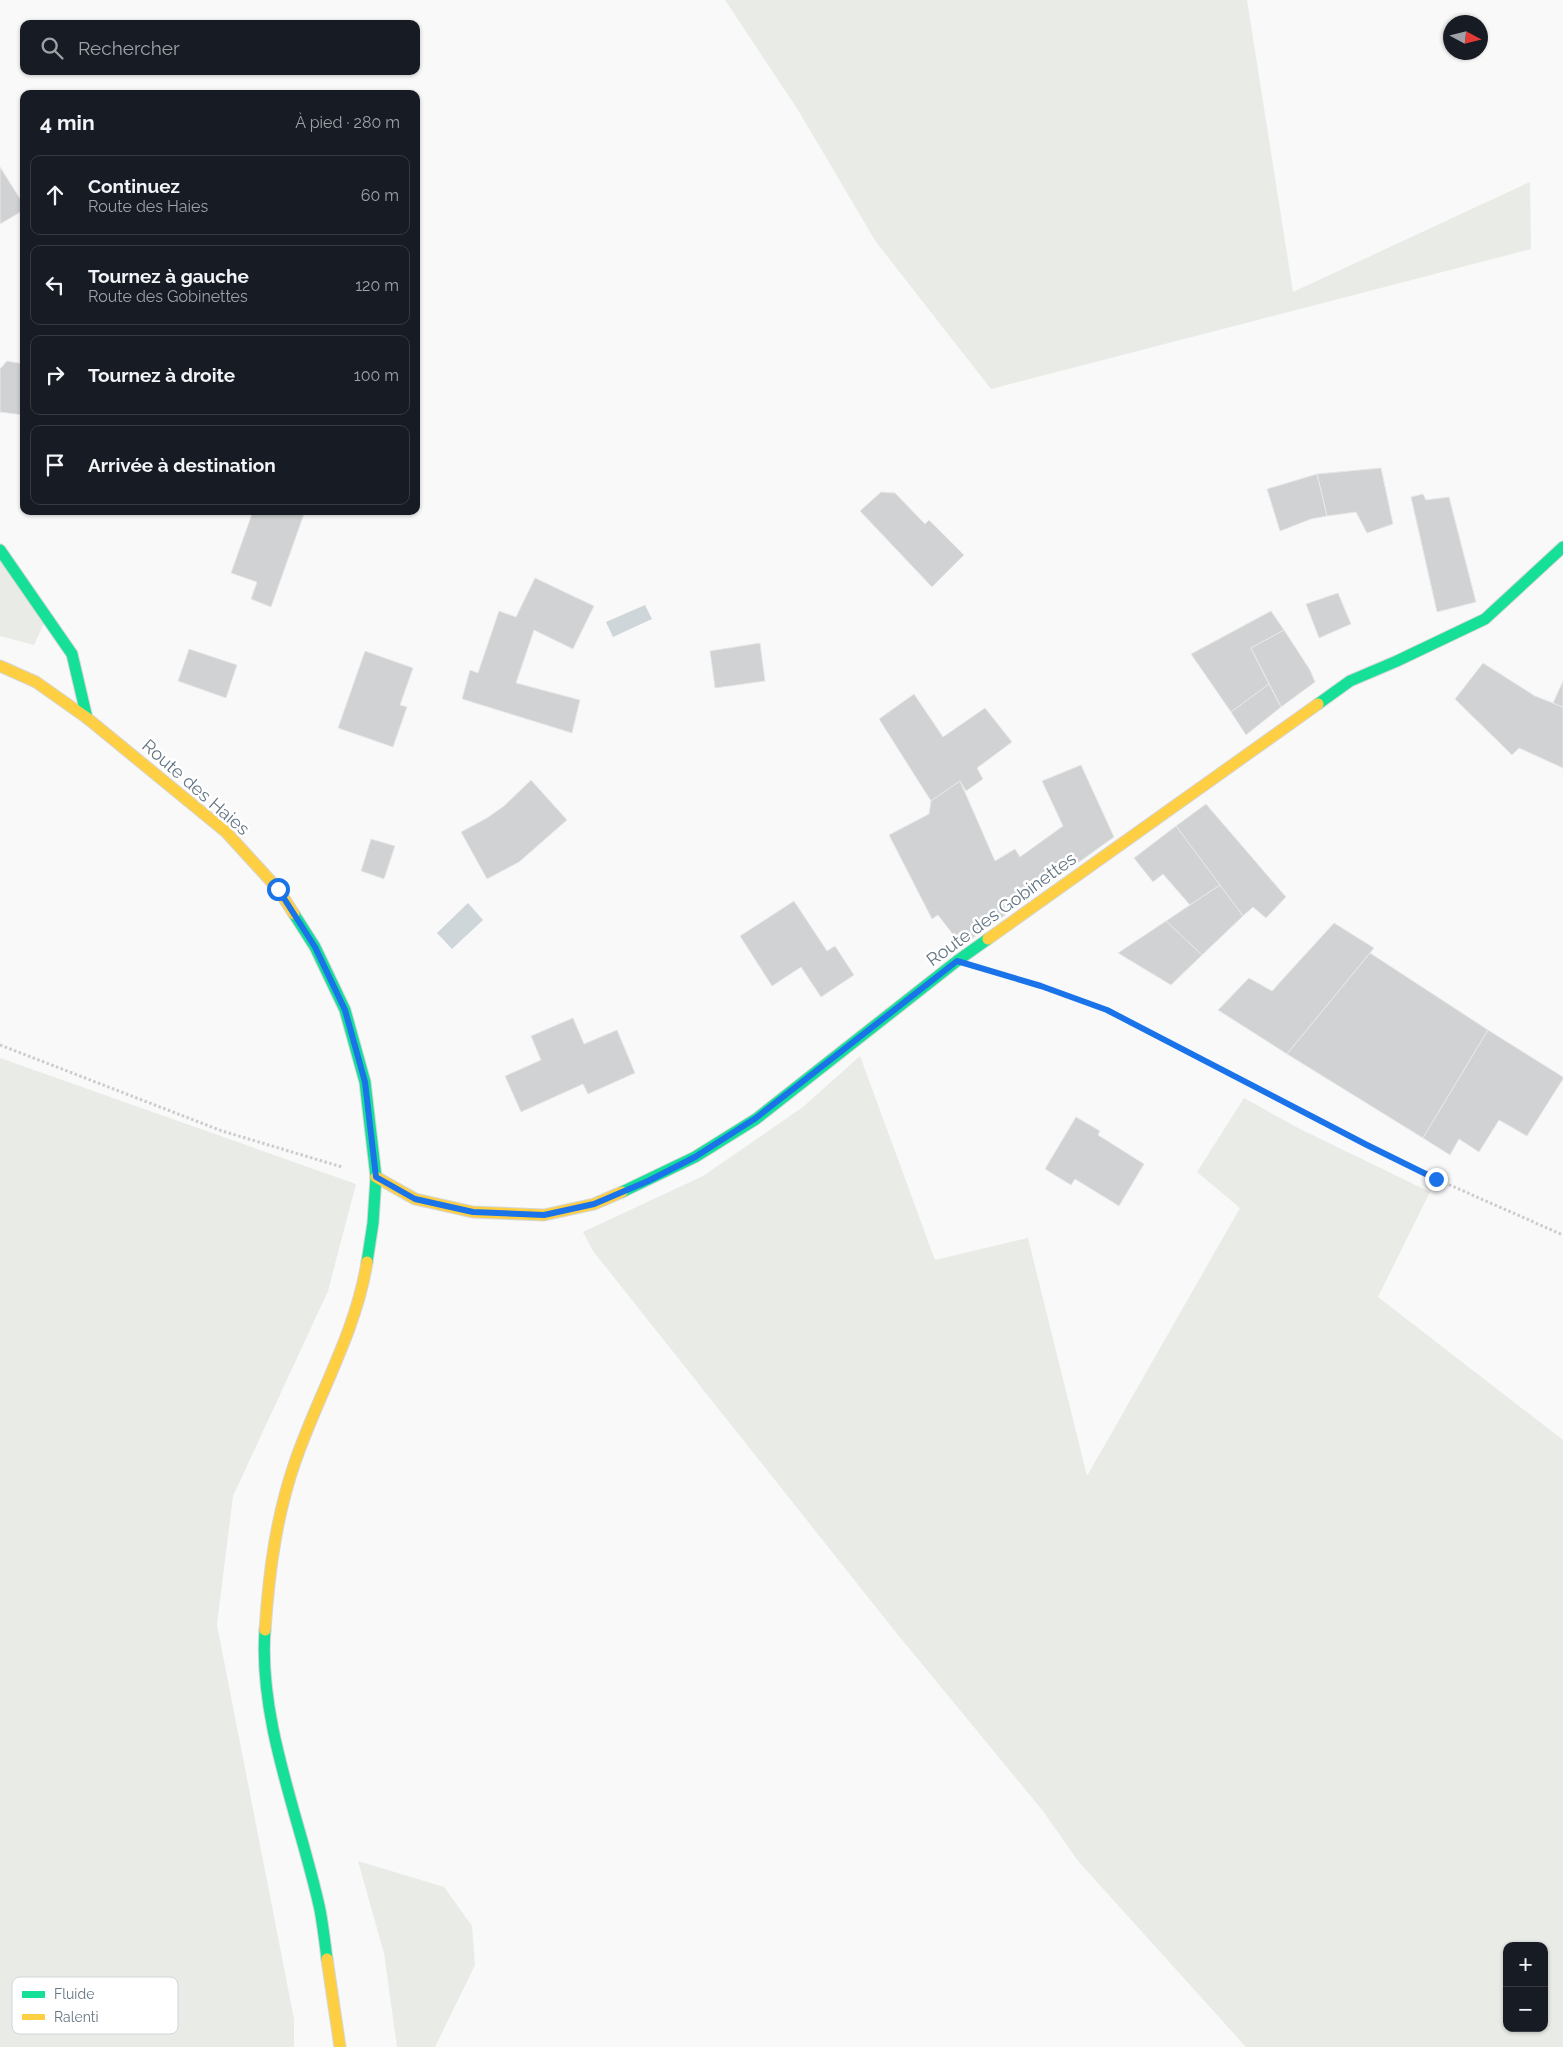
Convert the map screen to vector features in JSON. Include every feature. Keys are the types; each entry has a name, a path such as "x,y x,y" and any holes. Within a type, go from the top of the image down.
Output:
{"street":[{"name":"Route des Gobinettes","path":"376,1177 415,1199 473,1212 544,1215 594,1204 648,1181 695,1157 756,1118 957,961 1350,681 1485,619 1563,547"},
{"path":"0,550 72,654 87,718"},
{"name":"Route des Haies","path":"0,666 36,682 87,718 226,832 278,889 315,947 345,1010 365,1082 376,1177 373,1223 366,1268 352,1318 295,1462 276,1528 269,1572 264,1639 267,1687 276,1747 320,1910 340,2047"}],"path":[{"path":"957,961 1041,986 1107,1010 1367,1145 1436,1179 1563,1235"},
{"path":"0,1044 222,1131 376,1177"}],"shaded area":[{"path":"725,0 1247,0 1293,292 1530,182 1531,249 991,389 876,242 798,110"},
{"path":"0,560 44,623 34,645 0,636"},
{"path":"645,605 652,619 613,637 606,622"},
{"path":"468,903 483,920 452,949 437,933"},
{"path":"860,1056 935,1260 1028,1238 1087,1476 1240,1208 1197,1172 1244,1098 1300,1129 1430,1192 1378,1297 1563,1440 1563,2047 1246,2047 1078,1861 1043,1811 894,1630 593,1251 583,1232 703,1176 803,1107"},
{"path":"0,1058 356,1184 328,1291 233,1496 217,1625 294,2019 294,2047 0,2047"},
{"path":"358,1861 444,1887 472,1926 475,1965 435,2047 397,2047 384,1953"}],"building":[{"path":"0,167 20,199 20,212 0,224"},
{"path":"7,361 20,363 20,415 0,412 0,369"},
{"path":"1381,468 1393,524 1367,533 1356,512 1327,516 1317,474"},
{"path":"1317,474 1327,516 1311,519 1280,531 1267,489"},
{"path":"881,492 895,493 925,524 929,520 964,555 932,587 860,511"},
{"path":"1423,494 1426,500 1449,497 1476,602 1437,612 1411,497"},
{"path":"252,515 304,515 271,607 251,599 257,582 231,573"},
{"path":"535,578 594,606 573,649 534,630 516,683 580,700 572,733 462,699 470,670 478,673 499,611 516,617"},
{"path":"1338,593 1351,624 1319,638 1306,604"},
{"path":"1271,611 1284,630 1251,648 1269,684 1231,712 1191,654"},
{"path":"1284,630 1310,670 1315,682 1281,707 1251,648"},
{"path":"760,643 765,681 715,688 710,651"},
{"path":"189,649 237,665 226,698 178,681"},
{"path":"365,651 413,668 400,705 407,707 393,747 338,728"},
{"path":"1483,663 1535,696 1563,707 1563,768 1519,748 1512,755 1455,699"},
{"path":"1563,681 1563,707 1553,703"},
{"path":"1269,684 1281,707 1246,735 1231,712"},
{"path":"914,694 943,737 985,708 1012,742 977,768 983,779 966,791 960,781 931,801 879,719"},
{"path":"1081,765 1114,837 962,946 938,915 932,919 889,835 929,814 931,801 960,781 995,861 1015,849 1020,857 1063,826 1042,781"},
{"path":"531,780 567,820 519,862 487,879 461,832 504,806"},
{"path":"1206,804 1286,897 1266,918 1253,907 1243,916 1176,826"},
{"path":"1176,826 1220,885 1190,905 1163,874 1153,882 1134,858"},
{"path":"371,839 395,846 384,879 361,871"},
{"path":"1220,885 1243,916 1202,955 1166,921"},
{"path":"794,901 827,951 835,946 854,975 821,997 801,967 772,986 740,936"},
{"path":"1166,921 1202,955 1171,985 1118,953"},
{"path":"1334,923 1374,948 1287,1054 1218,1010 1249,978 1272,991"},
{"path":"1370,953 1488,1030 1423,1138 1287,1054"},
{"path":"573,1018 584,1044 617,1030 635,1073 588,1094 583,1084 521,1112 505,1076 541,1060 531,1036"},
{"path":"1488,1030 1563,1077 1563,1079 1527,1136 1499,1120 1479,1152 1459,1139 1450,1155 1423,1138"},
{"path":"1076,1117 1100,1131 1098,1135 1144,1164 1119,1206 1075,1179 1071,1185 1045,1169"}],"traffic: fast":[{"path":"1318,704 1350,681 1485,619 1563,547"},
{"path":"0,550 72,654 87,718"},
{"path":"294,914 315,947 345,1010 365,1082 376,1177 373,1223 367,1262"},
{"path":"622,1192 695,1157 756,1119 957,961 988,939"},
{"path":"265,1630 265,1665 274,1736 312,1876 320,1910 327,1959"}],"traffic: slow":[{"path":"0,666 36,682 87,718 226,832 278,889 294,914"},
{"path":"988,939 1318,704"},
{"path":"376,1177 415,1199 473,1212 544,1215 594,1204 622,1192"},
{"path":"265,1630 274,1545 288,1483 304,1437 354,1313 362,1288 367,1262"},
{"path":"327,1959 340,2047"}],"route":[{"path":"278,889 315,947 345,1010 365,1082 376,1177 415,1199 473,1212 544,1215 594,1204 648,1181 695,1157 756,1118 957,961 1041,986 1107,1010 1436,1179"}]}
